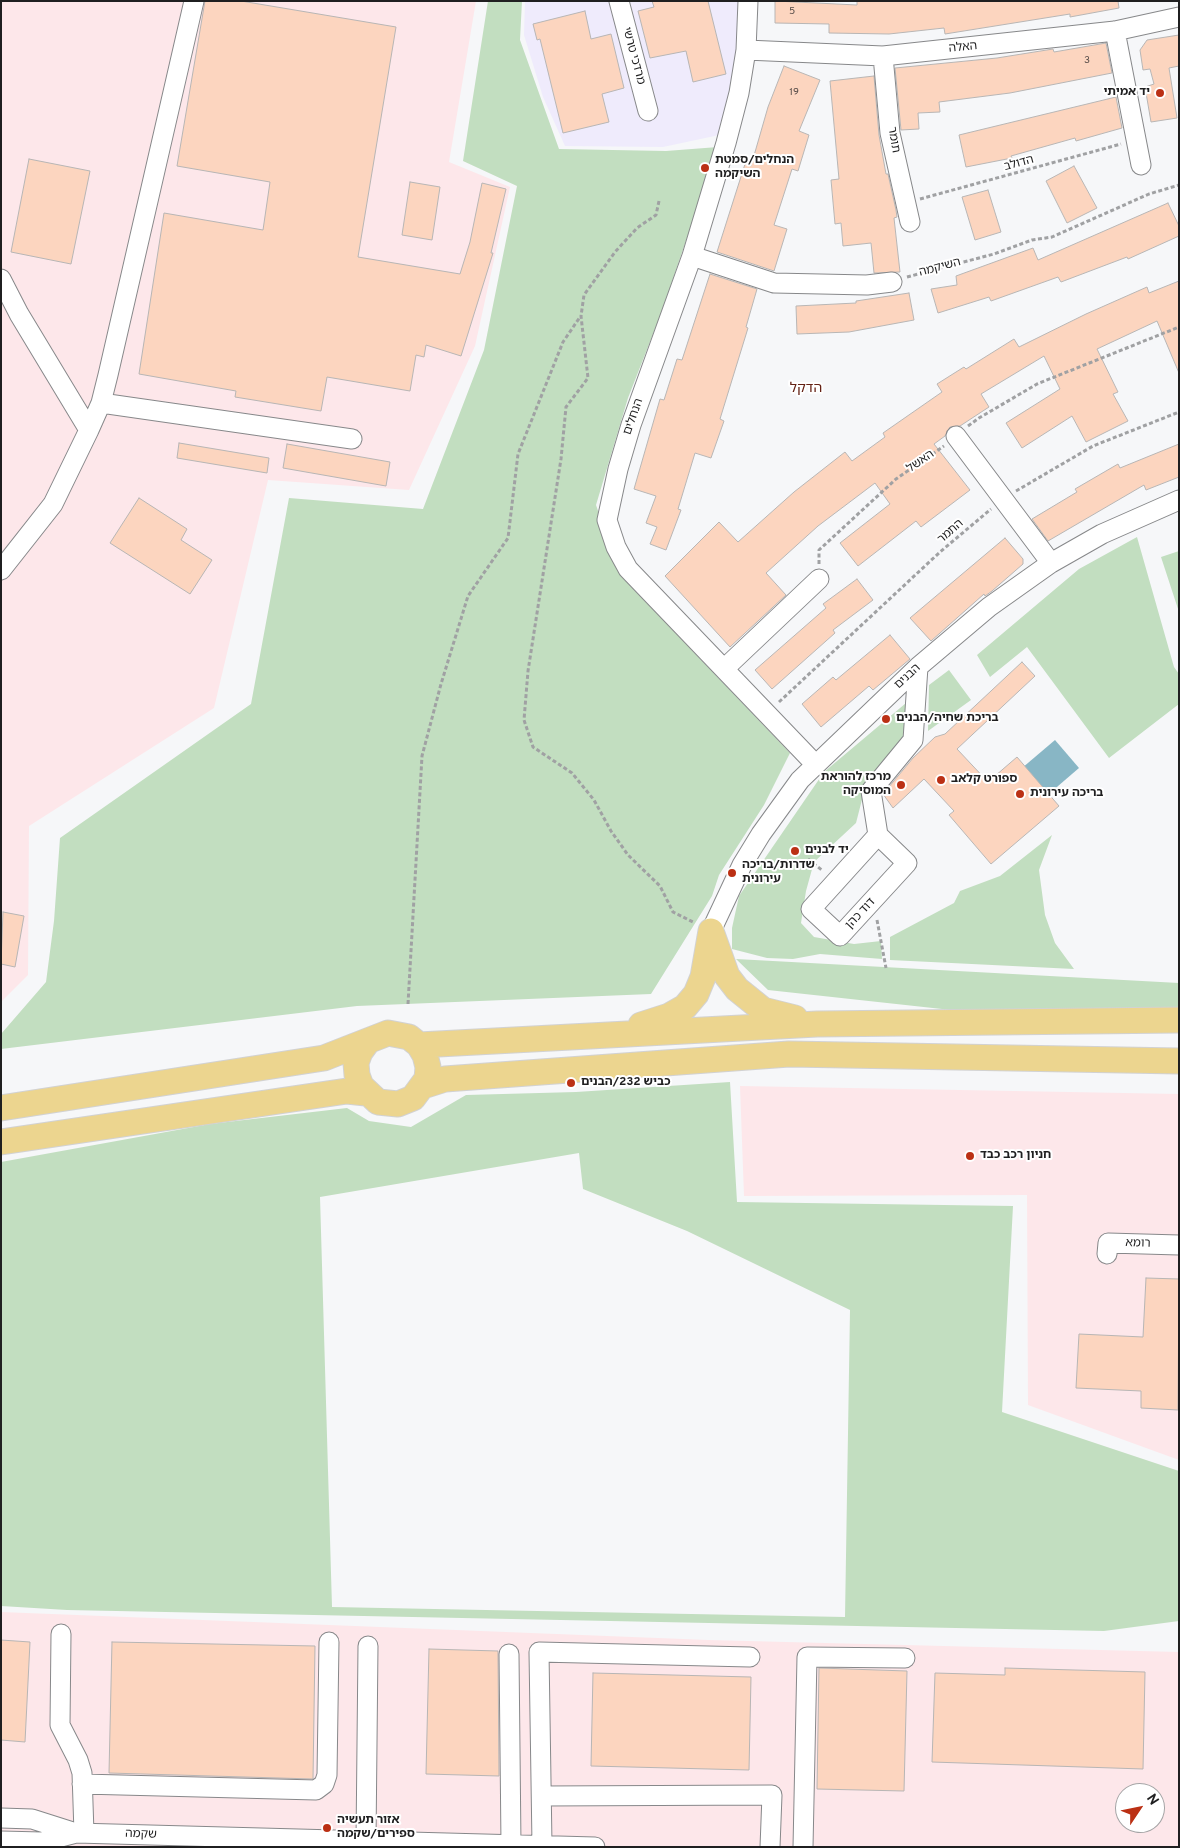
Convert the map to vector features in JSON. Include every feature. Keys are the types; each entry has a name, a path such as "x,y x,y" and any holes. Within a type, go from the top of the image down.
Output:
{"main road":[{"path":"711,931 727,976 737,988 762,1010 816,1024"},
{"path":"608,1035 669,1016 685,1007 696,994 703,977 711,931"},
{"path":"419,1045 816,1024 1179,1020"},
{"path":"1,1108 324,1058 368,1041 378,1035 399,1033 409,1037 419,1045 425,1055 428,1067 427,1079 413,1098 398,1104 378,1102 366,1093 356,1075 356,1063 360,1052 368,1041"},
{"path":"423,1086 445,1079 789,1054 1179,1061"},
{"path":"1,1142 347,1091 366,1093"}],"street":[{"path":"1,570 53,504 101,403 194,1"},
{"name":"מרדכי טרשי","path":"618,1 648,111"},
{"name":"הנחלים","path":"748,1 746,50 739,93 692,256 631,425 618,469 607,520 616,547 628,569 767,712 816,766"},
{"name":"האלה","path":"746,50 883,56 1115,31 1179,17"},
{"path":"1115,31 1141,165"},
{"name":"תומר","path":"883,56 890,133 910,222"},
{"path":"692,256 774,283 866,285 892,282"},
{"path":"1,278 19,314 89,430"},
{"path":"101,403 352,439"},
{"path":"956,436 1051,563"},
{"name":"הבנים","path":"711,931 742,865 760,834 800,780 918,667 989,607 1051,563 1102,534 1179,500"},
{"path":"725,668 819,580"},
{"path":"878,835 871,791 912,740 918,667"},
{"name":"דוד כהן","path":"878,835 907,863 840,936 811,909 878,835"},
{"name":"רומא","path":"1108,1254 1108,1243 1179,1245"},
{"path":"61,1634 60,1725 78,1760 82,1784 78,1838"},
{"path":"82,1784 316,1790 324,1784 327,1775 329,1642"},
{"path":"366,1845 368,1646"},
{"path":"542,1845 543,1796 539,1652 750,1657"},
{"path":"510,1654 511,1845"},
{"path":"804,1847 807,1658 905,1658"},
{"path":"543,1796 772,1795 770,1847"},
{"name":"שקמה","path":"1,1818 32,1819 78,1838"},
{"name":"שקמה","path":"1,1841 42,1842 78,1838 366,1845 542,1845 595,1847"}],"path":[{"name":"הדולב","path":"905,203 1136,139"},
{"name":"השיקמה","path":"892,282 994,254 1032,240 1052,237 1149,194 1179,185"},
{"path":"659,201 656,215 637,228 615,252 584,295 581,316 588,378 566,407 561,459 528,671 524,720 533,747 572,773 594,800 611,831 628,855 660,886 673,912 711,931"},
{"path":"408,1004 422,756 441,684 468,596 508,538 518,454 562,342 581,316"},
{"name":"האשל","path":"819,580 820,550 896,479 979,418 1037,384 1179,327"},
{"name":"התמר","path":"767,712 940,552 1002,499 1040,475 1093,446 1179,412"},
{"path":"876,917 886,968"}],"shaded area":[{"path":"1,1 476,1 449,162 510,187 475,346 409,490 268,480 214,708 29,826 28,975 1,1002"},
{"path":"525,1 751,1 724,134 663,147 565,146 543,97 524,35"},
{"path":"740,1086 1179,1094 1179,1460 1028,1405 1027,1195 744,1196"},
{"path":"1,1612 708,1640 1179,1652 1179,1847 1,1847"}],"green space":[{"path":"488,1 522,1 520,40 559,149 666,151 718,147 662,311 628,398 596,505 620,575 790,753 764,805 719,875 712,896 651,994 357,1006 1,1049 1,1034 46,982 54,921 60,838 251,704 289,498 423,509 484,350 517,186 463,161"},
{"path":"1137,537 1174,667 1179,674 1179,704 1109,758 1027,647 990,677 977,655 1079,569"},
{"path":"1179,551 1179,612 1161,557"},
{"path":"949,670 971,700 928,731 929,685"},
{"path":"906,703 911,725 905,738 866,784 856,823 814,862 806,891 801,923 814,937 854,944 881,941 882,959 820,954 793,959 767,958 732,949 732,928 739,896 824,772"},
{"path":"1052,835 1039,870 1045,915 1055,943 1074,969 890,960 890,937 954,903 960,891 1000,876"},
{"path":"736,959 1179,983 1179,1018 942,1009 768,990"},
{"path":"730,1082 737,1202 1013,1206 1002,1412 1179,1471 1179,1621 1104,1631 67,1610 1,1606 1,1162 210,1124 347,1108 369,1121 411,1127 466,1095 576,1092","holes":["579,1153 583,1189 687,1231 850,1310 845,1617 332,1607 320,1197"]}],"water":[{"name":"בריכה עירונית","path":"1055,740 1079,768 986,848 962,819"}],"building":[{"path":"205,1 241,1 396,27 358,257 460,274 470,242 482,183 506,189 491,253 493,253 461,356 426,345 424,357 416,355 410,391 327,377 321,411 235,397 236,391 139,374 164,213 263,230 270,182 177,166"},
{"path":"652,1 708,1 726,74 693,82 686,51 650,58 638,11 654,7"},
{"path":"775,1 857,5 857,1 1118,1 1119,8 1070,17 1070,14 945,34 944,28 889,34 829,33 829,24 775,23"},
{"path":"585,11 591,39 611,34 624,88 602,94 609,122 563,133 540,39 537,40 533,24"},
{"name":"יד אמיתי","path":"1179,35 1179,66 1169,68 1177,118 1151,122 1145,87 1154,84 1150,69 1143,70 1140,50 1147,40"},
{"path":"1106,43 1112,73 1010,93 939,102 940,112 918,113 919,129 901,130 895,68 997,58 1053,49 1054,52"},
{"path":"784,66 820,80 799,131 809,135 798,171 792,169 774,225 787,229 774,271 717,252 745,164 751,166 768,107"},
{"path":"874,76 879,135 886,174 888,174 897,217 894,218 900,272 874,273 871,243 843,246 841,223 835,224 831,180 839,179 830,81"},
{"path":"1116,97 1122,128 1076,141 1075,138 1011,156 1012,158 966,167 959,135"},
{"path":"29,159 90,171 71,264 11,252"},
{"path":"1074,166 1097,208 1067,223 1046,181"},
{"path":"410,182 440,187 432,240 402,235"},
{"path":"988,190 1001,232 975,240 962,197"},
{"path":"1168,203 1179,226 1179,236 1128,259 1127,257 1061,282 1058,277 991,301 989,297 938,313 931,289 957,285 956,276 1033,248 1038,260"},
{"path":"710,274 757,289 746,327 748,328 720,419 724,421 711,458 695,453 678,509 681,510 666,550 650,544 657,527 646,523 656,496 634,489 660,399 664,400 677,359 682,360"},
{"path":"1179,281 1179,373 1157,321 1097,349 1118,392 1113,394 1128,421 1086,442 1072,416 1022,448 1006,423 1060,389 1044,356 981,394 989,407 960,426 950,427 945,436 934,444 970,490 921,527 916,521 858,566 840,543 890,504 875,483 818,526 766,573 786,595 730,647 665,576 719,522 738,542 794,492 845,452 852,461 885,437 883,433 942,392 937,384 964,367 966,369 1014,339 1019,347 1147,287 1149,293"},
{"path":"909,293 914,320 849,332 797,334 796,306 856,303 856,301"},
{"path":"179,443 269,458 267,473 177,458"},
{"path":"287,444 390,462 386,486 283,468"},
{"path":"1179,444 1179,477 1146,490 1144,485 1048,541 1032,519 1077,492 1075,489 1118,464 1120,468"},
{"path":"139,498 187,529 181,540 212,560 190,594 110,543"},
{"path":"1005,538 1023,559 1023,564 992,591 985,596 984,594 931,641 910,618"},
{"path":"857,579 873,600 833,630 835,633 772,689 755,670 826,608 823,604"},
{"path":"890,635 910,659 873,690 869,686 821,727 802,704 833,677 836,680"},
{"path":"1022,662 1035,676 957,749 988,782 1017,757 1059,806 991,864 949,815 954,811 924,779 893,808 883,794 913,758 935,737 945,734"},
{"path":"3,912 24,916 15,967 1,964"},
{"path":"1146,1278 1179,1279 1178,1410 1141,1408 1141,1391 1076,1388 1079,1334 1143,1337"},
{"path":"1,1640 30,1642 25,1742 1,1740"},
{"path":"112,1642 315,1646 313,1779 109,1773"},
{"path":"429,1649 498,1651 499,1776 426,1774"},
{"path":"819,1668 907,1671 904,1791 817,1789"},
{"path":"1005,1668 1145,1672 1143,1769 932,1762 935,1673 1005,1675"},
{"path":"593,1673 751,1677 749,1770 591,1766"}],"place":[{"name":"יד אמיתי","path":"1160,93"},
{"name":"הנחלים/סמטת השיקמה","path":"705,168"},
{"name":"בריכת שחיה/הבנים","path":"886,719"},
{"name":"ספורט קלאב","path":"941,780"},
{"name":"מרכז להוראת המוסיקה","path":"901,785"},
{"name":"בריכה עירונית","path":"1020,794"},
{"name":"יד לבנים","path":"795,851"},
{"name":"שדרות/בריכה עירונית","path":"732,873"},
{"name":"כביש 232/הבנים","path":"571,1083"},
{"name":"חניון רכב כבד","path":"970,1156"},
{"name":"אזור תעשיה ספירים/שקמה","path":"327,1828"}],"district":[{"name":"הדקל","path":"806,389"}]}
